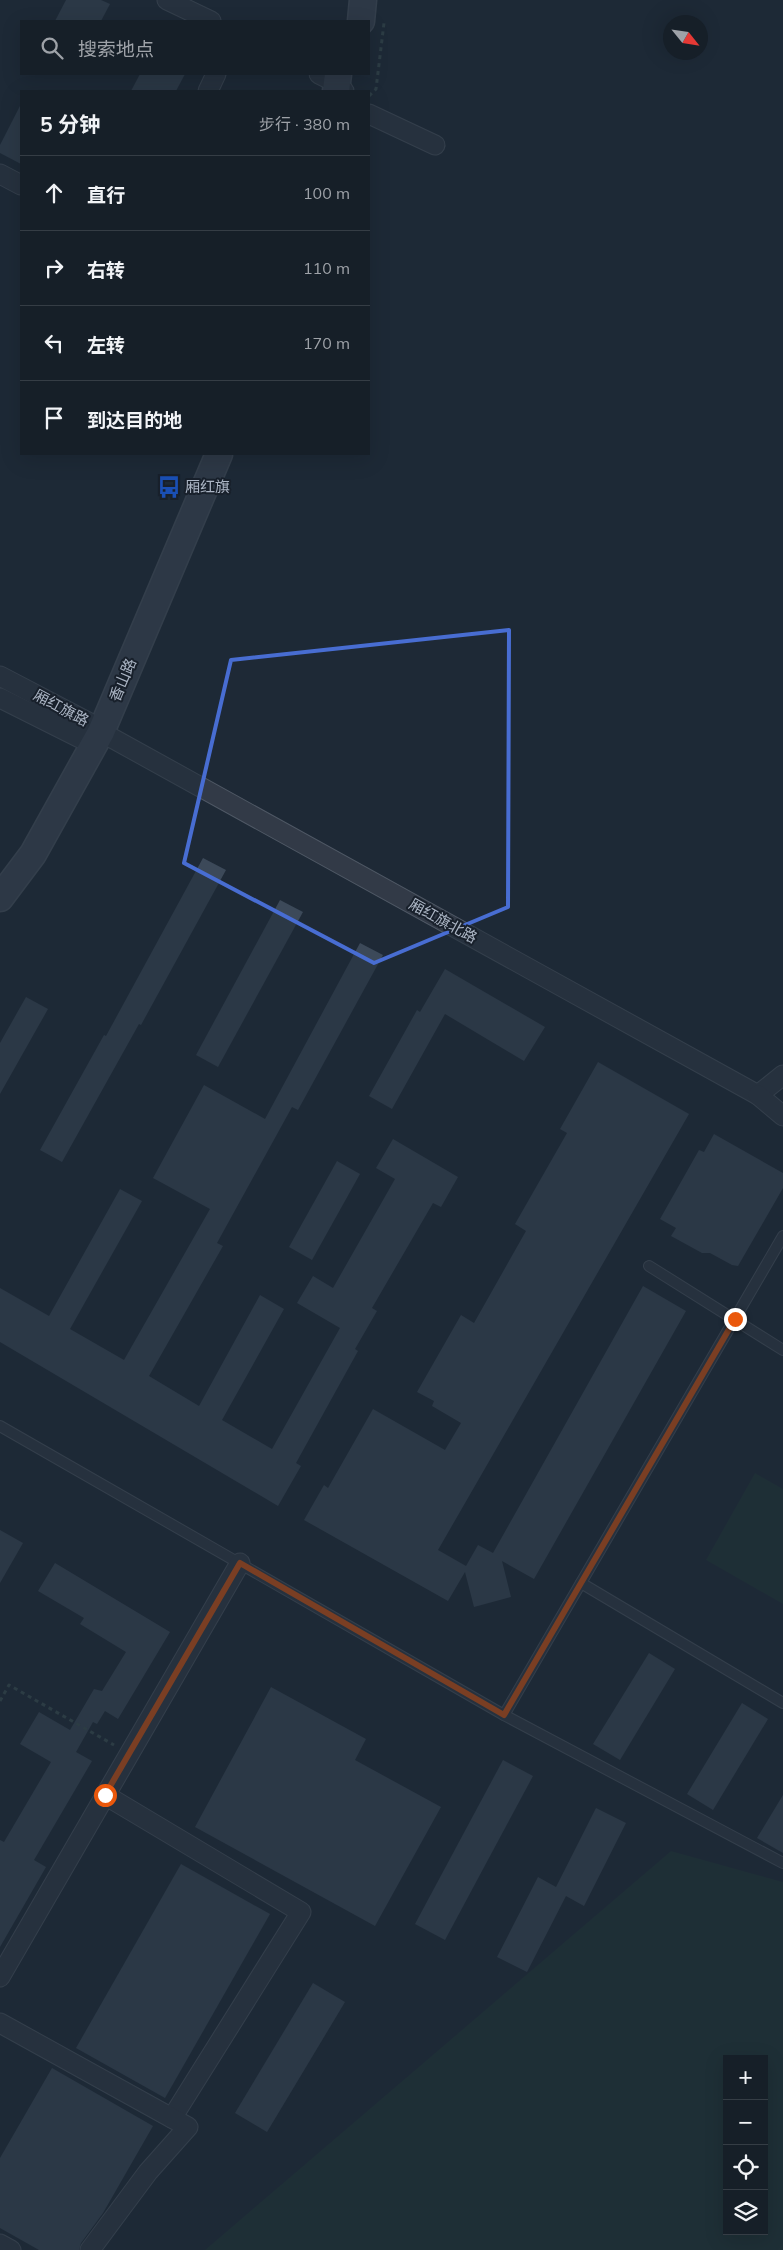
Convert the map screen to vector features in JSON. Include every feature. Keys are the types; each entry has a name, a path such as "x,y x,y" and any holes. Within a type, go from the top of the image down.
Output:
{"street":[{"path":"167,0 209,20"},
{"path":"344,20 346,0"},
{"path":"363,0 373,21"},
{"path":"208,90 216,75"},
{"path":"370,114 435,145"},
{"path":"0,174 20,184"},
{"name":"香山路","path":"90,731 111,673 202,455"},
{"name":"香山路","path":"1,896 19,847 90,731 219,455"},
{"name":"厢红旗路","path":"0,676 90,731"},
{"name":"厢红旗路","path":"0,698 90,731"},
{"name":"厢红旗北路","path":"90,731 758,1094"},
{"path":"783,1076 758,1094 783,1116"},
{"path":"0,1977 240,1563"},
{"path":"105,1795 301,1912 172,2118"},
{"path":"0,2023 188,2127 148,2172 90,2250"},
{"path":"0,2244 11,2250"}],"lane":[{"path":"504,1715 783,1236"},
{"path":"649,1266 783,1350"},
{"path":"0,1426 504,1715 783,1863"},
{"path":"581,1583 783,1703"}],"path":[{"path":"370,96 376,89 373,21"},
{"path":"0,1701 9,1685 129,1754"}],"highlighted area":[{"path":"509,630 508,907 374,963 184,863 231,660"}],"green space":[{"path":"755,1473 783,1489 783,1604 706,1560"},
{"path":"671,1851 783,1882 783,2250 205,2250"}],"building":[{"path":"66,0 101,0 110,4 102,20 56,20"},
{"path":"139,75 184,75 177,90 132,90"},
{"path":"20,106 20,163 0,153 0,145"},
{"path":"203,858 226,870 141,1025 139,1024 62,1162 40,1150 104,1035 106,1036"},
{"path":"280,900 303,912 218,1067 196,1055"},
{"path":"360,943 383,955 298,1110 292,1107 217,1243 223,1246 149,1376 199,1406 260,1295 284,1309 222,1420 272,1449 340,1328 297,1303 313,1276 333,1288 395,1179 376,1168 393,1139 458,1177 441,1207 433,1203 372,1308 377,1311 355,1349 358,1351 296,1463 301,1466 278,1506 0,1342 0,1288 49,1316 120,1189 142,1201 70,1329 124,1360 210,1209 153,1178 204,1085 265,1119"},
{"path":"445,969 545,1027 524,1061 445,1014 392,1109 369,1096 417,1010 420,1012"},
{"path":"26,997 48,1009 0,1094 0,1043"},
{"path":"598,1062 689,1114 438,1550 466,1566 478,1545 493,1553 643,1286 686,1311 534,1579 502,1561 511,1597 474,1607 465,1572 448,1601 304,1520 324,1485 328,1488 373,1409 445,1450 461,1423 432,1406 434,1401 417,1392 461,1315 474,1323 526,1231 515,1224 567,1133 560,1129"},
{"path":"714,1134 783,1173 783,1188 738,1266 732,1265 710,1253 702,1253 671,1236 676,1228 660,1219 699,1150 704,1152"},
{"path":"337,1161 360,1174 312,1260 289,1247"},
{"path":"0,1530 23,1543 0,1583"},
{"path":"55,1563 170,1632 118,1719 105,1711 97,1724 93,1722 76,1752 92,1761 34,1860 46,1867 0,1947 0,1840 4,1842 51,1762 20,1744 39,1712 70,1730 94,1689 102,1691 126,1652 80,1624 84,1618 38,1591"},
{"path":"649,1653 675,1669 620,1760 593,1744"},
{"path":"271,1687 366,1739 355,1760 441,1807 375,1926 195,1827"},
{"path":"742,1703 768,1719 713,1810 687,1794"},
{"path":"503,1760 533,1776 445,1940 415,1924"},
{"path":"783,1795 783,1853 757,1838"},
{"path":"596,1808 626,1823 584,1906 566,1896 527,1972 497,1957 538,1877 556,1887"},
{"path":"181,1864 270,1914 165,2098 76,2048"},
{"path":"313,1983 345,2002 267,2132 235,2113"},
{"path":"52,2068 153,2126 103,2213 81,2243 79,2250 39,2250 0,2228 0,2158"}],"place":[{"name":"厢红旗","path":"169,487"}],"route":[{"path":"105,1795 240,1563 504,1715 735,1319"}]}
